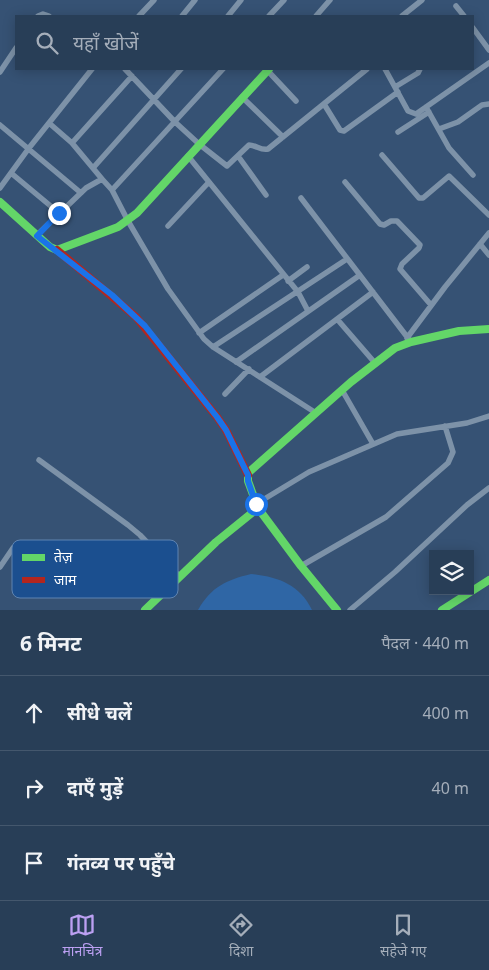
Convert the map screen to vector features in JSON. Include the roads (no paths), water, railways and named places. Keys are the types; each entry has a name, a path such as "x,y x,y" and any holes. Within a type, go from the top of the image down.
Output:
{"street":[{"path":"140,15 154,0"},
{"path":"183,15 195,0"},
{"path":"229,15 241,0"},
{"path":"270,15 284,0"},
{"path":"317,15 330,0"},
{"path":"403,15 422,0"},
{"path":"456,6 463,15"},
{"path":"474,29 489,50"},
{"path":"0,72 15,50"},
{"path":"398,132 474,71 489,63"},
{"path":"0,188 29,148 91,70"},
{"path":"126,70 153,100 225,166 230,165 249,145 266,150 366,70"},
{"path":"93,168 180,70"},
{"path":"112,190 222,70"},
{"path":"57,250 118,227 138,213 268,70 296,100"},
{"path":"386,70 410,113 416,114 427,110"},
{"path":"324,104 340,130 344,131 420,70"},
{"path":"72,143 132,76"},
{"path":"242,97 283,137"},
{"path":"439,129 458,122 482,105 489,104"},
{"path":"427,110 449,148 473,175"},
{"path":"0,124 81,193"},
{"path":"49,124 72,143 112,190 168,289 200,333 213,347 316,412"},
{"path":"382,154 419,198 423,198 449,176 489,214"},
{"path":"188,156 298,292 308,311"},
{"path":"238,156 266,195"},
{"path":"11,173 59,213"},
{"path":"37,236 81,193 102,179"},
{"path":"168,226 209,182"},
{"path":"345,182 380,224 384,225 391,220 397,221 420,245 402,264 400,269 431,305"},
{"path":"301,198 409,340"},
{"path":"0,202 50,247 57,250 128,309 145,326 226,430 248,475 248,481 257,506 301,566 337,610"},
{"path":"409,340 431,305 489,233"},
{"path":"480,244 489,255"},
{"path":"213,347 347,259"},
{"path":"288,281 307,267"},
{"path":"200,333 283,275"},
{"path":"236,362 360,276"},
{"path":"260,377 373,292"},
{"path":"337,319 375,362"},
{"path":"248,475 287,437 394,348 409,340 459,331 489,329"},
{"path":"225,394 248,369"},
{"path":"342,390 373,444"},
{"path":"179,576 257,506 310,472 397,434 467,424 489,416"},
{"path":"301,566 386,517 448,463 453,452 445,426"},
{"path":"39,460 128,525 144,540"},
{"path":"350,610 395,572 467,505 489,488"},
{"path":"0,567 12,549"},
{"path":"442,610 488,582"},
{"path":"145,610 157,598"}]}
